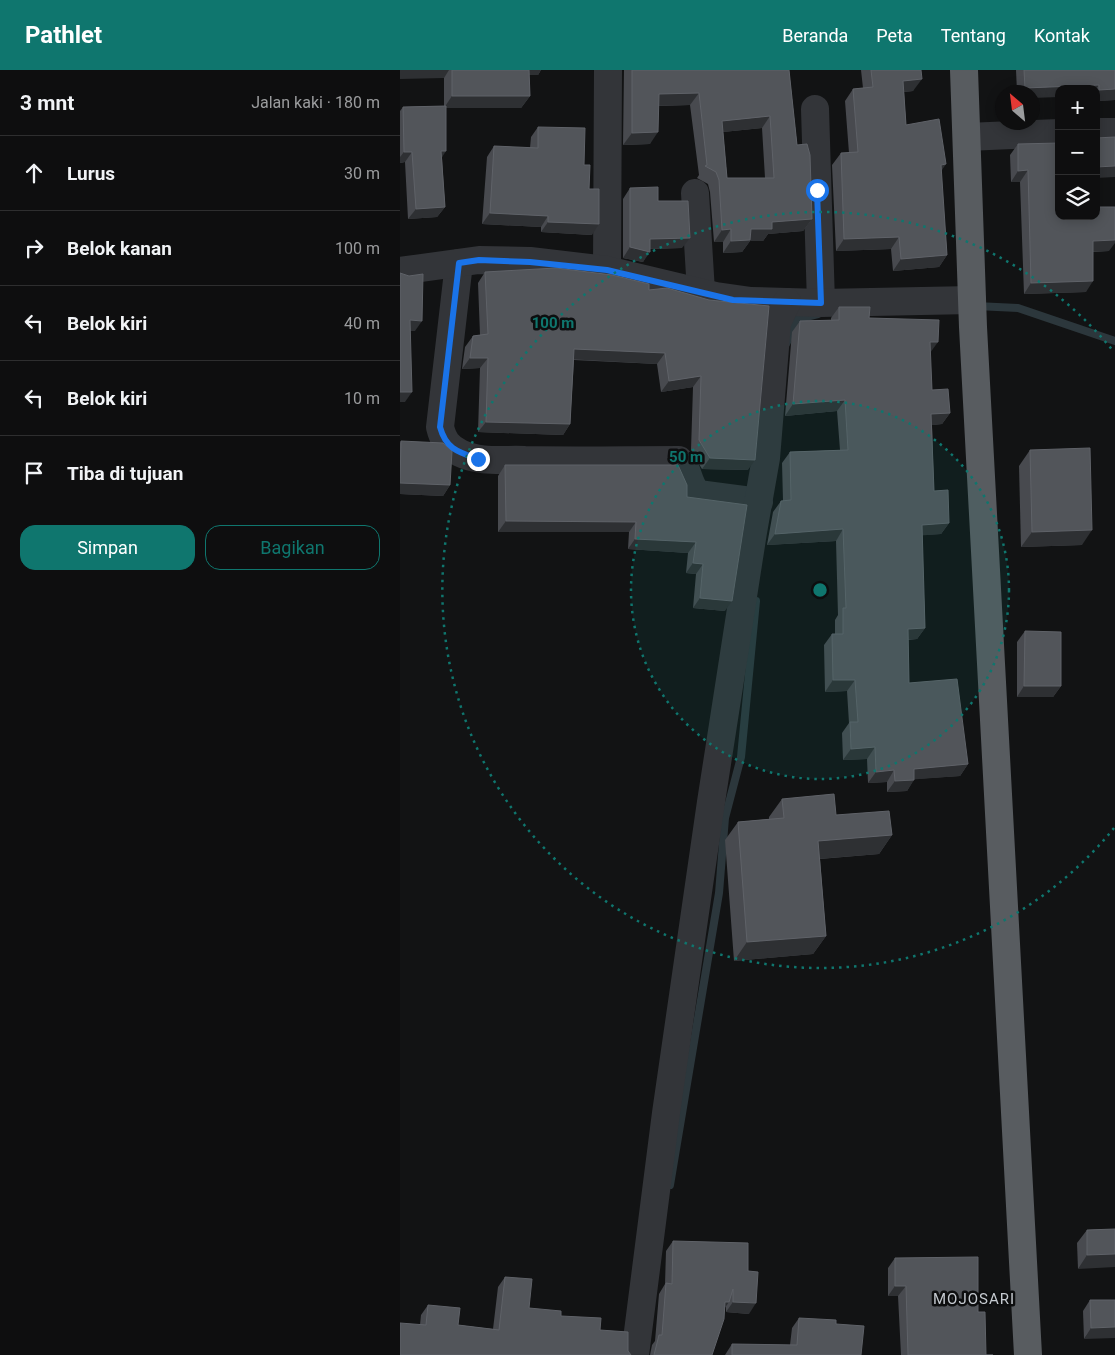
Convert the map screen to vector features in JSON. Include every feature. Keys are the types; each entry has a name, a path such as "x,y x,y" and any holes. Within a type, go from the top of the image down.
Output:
{"highway":[{"path":"964,70 973,310 1028,1355"}],"street":[{"path":"607,270 608,70"},
{"path":"815,109 821,303"},
{"path":"1100,132 1115,132"},
{"path":"967,137 1055,134"},
{"path":"694,193 700,292"},
{"path":"400,271 479,260 530,262 607,270 733,300 973,310"},
{"path":"459,263 440,427 443,439 449,446 478,459 581,462 679,460 687,468 691,486 698,494 758,502"},
{"path":"635,1355 670,1084 766,458 777,323 787,302"}],"building":[{"path":"452,70 529,70 530,96 452,96"},
{"path":"632,70 789,70 797,145 807,144 810,155 812,219 772,222 772,229 751,229 750,240 731,241 731,229 722,230 719,180 716,172 705,166 707,165 699,93 659,94 658,132 632,133","holes":["770,116 774,178 727,178 722,121"]},
{"path":"871,70 921,70 922,79 903,81 906,125 939,119 946,164 941,165 947,255 901,259 899,237 844,239 841,153 858,152 853,89 873,87"},
{"path":"1024,70 1115,70 1115,89 1100,90 1100,85 1055,85 1055,87 1040,87 1040,85 1025,85"},
{"path":"446,106 446,151 441,151 445,207 416,209 412,152 404,152 403,107"},
{"path":"538,127 585,128 584,165 590,165 589,189 599,189 599,224 548,222 548,216 490,213 494,146 538,148"},
{"path":"1115,137 1115,166 1100,167 1100,138"},
{"path":"1055,143 1055,220 1100,220 1100,207 1115,207 1115,240 1093,241 1093,281 1031,283 1028,170 1018,171 1018,144"},
{"path":"658,187 658,201 688,201 690,238 650,239 650,252 630,247 630,188"},
{"path":"556,268 612,275 649,284 649,290 667,288 709,300 769,306 755,460 710,458 699,440 701,376 669,381 665,353 574,349 570,424 486,422 488,358 470,358 473,336 488,334 485,272"},
{"path":"400,273 409,276 423,274 422,321 410,320 412,392 400,392"},
{"path":"839,307 870,307 869,318 939,320 938,342 930,342 932,390 948,389 950,413 931,414 934,491 948,490 949,523 922,525 925,628 908,629 909,683 957,679 968,764 914,769 914,780 895,781 894,770 876,772 875,747 851,749 850,722 858,722 855,680 833,680 832,634 843,634 843,608 846,608 843,529 775,534 781,501 791,500 790,452 848,450 845,400 793,404 800,321 839,320"},
{"path":"401,441 443,443 452,451 450,485 400,483"},
{"path":"1090,448 1092,530 1032,532 1030,450"},
{"path":"505,465 678,465 687,485 687,497 747,505 732,601 700,598 703,564 693,563 696,542 635,539 636,522 506,521"},
{"path":"1025,631 1061,632 1061,686 1024,686"},
{"path":"834,794 836,815 889,811 892,835 818,841 826,936 747,942 738,822 784,818 782,799"},
{"path":"1115,1229 1115,1254 1087,1255 1087,1230"},
{"path":"673,1241 748,1243 748,1271 758,1272 756,1303 733,1302 733,1289 729,1302 725,1302 724,1319 712,1355 654,1355 659,1335 662,1335 666,1283 672,1284"},
{"path":"978,1257 978,1312 985,1312 986,1355 908,1355 906,1286 895,1286 895,1258"},
{"path":"505,1277 532,1279 529,1308 561,1311 561,1316 601,1318 600,1330 628,1332 628,1351 631,1355 400,1355 400,1323 426,1325 428,1305 460,1308 458,1325 499,1330"},
{"path":"1090,1300 1115,1300 1115,1327 1091,1328"},
{"path":"799,1318 836,1320 836,1324 864,1326 861,1355 732,1355 732,1344 797,1345"}],"waterway":[{"path":"976,306 1018,308 1115,341"},
{"path":"786,344 798,319 818,314"},
{"path":"670,1185 719,893 725,818 741,757 756,601"}],"district":[{"name":"MOJOSARI","path":"974,1299"}],"route":[{"path":"478,459 449,446 443,439 440,427 459,263 479,260 530,262 607,270 733,300 821,303 817,190"}]}
